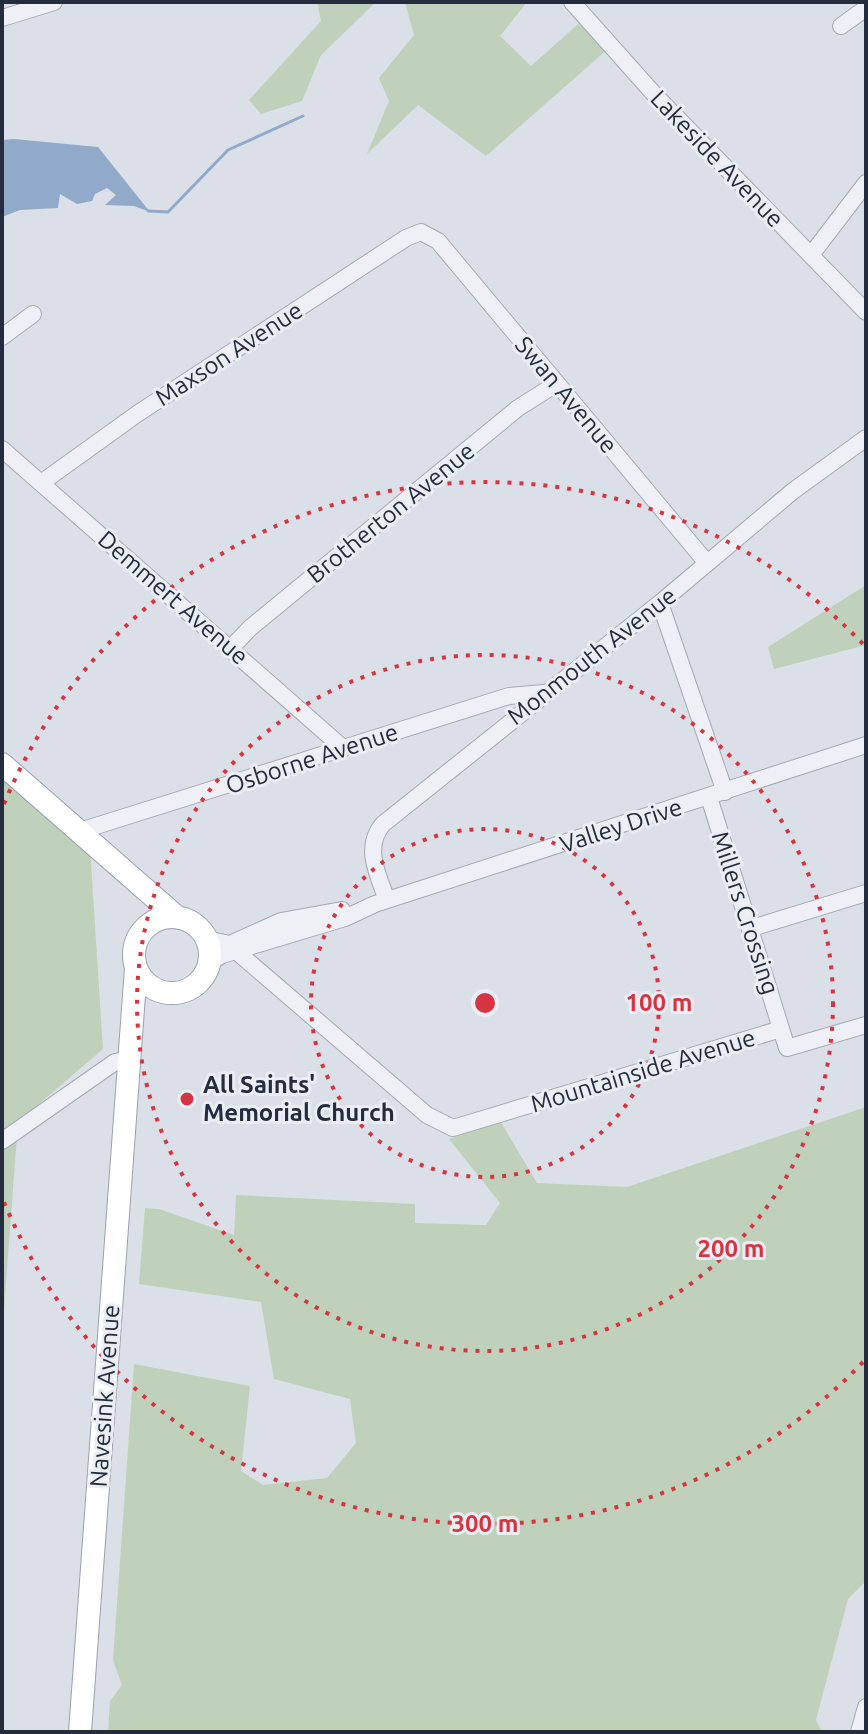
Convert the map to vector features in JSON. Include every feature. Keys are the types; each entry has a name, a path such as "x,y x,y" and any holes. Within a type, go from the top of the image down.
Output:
{"main road":[{"path":"2,764 114,861 155,901 195,926 206,939 209,963 201,979 190,988 176,992 158,990 146,982 136,968 140,906 114,861"},
{"path":"138,937 153,922 178,918"},
{"name":"Navesink Avenue","path":"80,1732 136,968"},
{"name":"Navesink Avenue","path":"130,1059 143,1001 158,990"}],"street":[{"path":"2,18 54,2"},
{"name":"Lakeside Avenue","path":"572,2 643,83 866,312"},
{"path":"841,26 866,8"},
{"path":"811,255 866,183"},
{"name":"Swan Avenue","path":"421,232 438,241 707,563"},
{"name":"Maxson Avenue","path":"41,483 137,414 406,238 421,232"},
{"path":"2,337 33,314"},
{"name":"Brotherton Avenue","path":"231,648 250,628 518,408 556,384"},
{"name":"Monmouth Avenue","path":"381,902 372,854 379,828 660,603 793,491 866,438"},
{"name":"Demmert Avenue","path":"2,449 343,748"},
{"name":"Millers Crossing","path":"660,603 781,1029"},
{"name":"Osborne Avenue","path":"80,831 509,696 546,693"},
{"name":"Valley Drive","path":"209,963 236,951 345,918 381,902 866,745"},
{"path":"752,928 866,893"},
{"name":"Valley Drive","path":"206,939 230,944 281,921 381,902"},
{"name":"Mountainside Avenue","path":"236,951 427,1115 453,1128 781,1029 787,1048 866,1025"},
{"path":"2,1141 115,1062 130,1059"},
{"path":"859,1732 866,1707"}],"green space":[{"path":"317,2 376,2 321,55 302,101 261,114 249,100 321,21"},
{"path":"405,2 527,2 500,36 531,66 585,18 609,48 486,156 418,105 367,154 389,101 379,78 414,35"},
{"path":"866,585 866,645 774,669 768,647"},
{"path":"2,772 90,848 103,1049 18,1122 2,1336"},
{"path":"866,1107 866,1581 848,1599 816,1720 822,1732 108,1732 110,1701 122,1685 113,1660 134,1364 250,1386 241,1471 263,1485 327,1478 356,1443 350,1399 274,1379 261,1302 139,1284 145,1208 159,1209 234,1235 236,1195 415,1204 415,1223 486,1225 500,1203 449,1139 499,1119 537,1183 627,1187"}],"water":[{"path":"2,140 98,147 150,212 134,206 105,205 116,195 107,188 95,194 92,201 77,204 60,194 58,208 20,210 2,217"}],"waterway":[{"path":"148,211 168,212 228,150 303,116"}],"place":[{"name":"All Saints' Memorial Church","path":"187,1099"}]}
